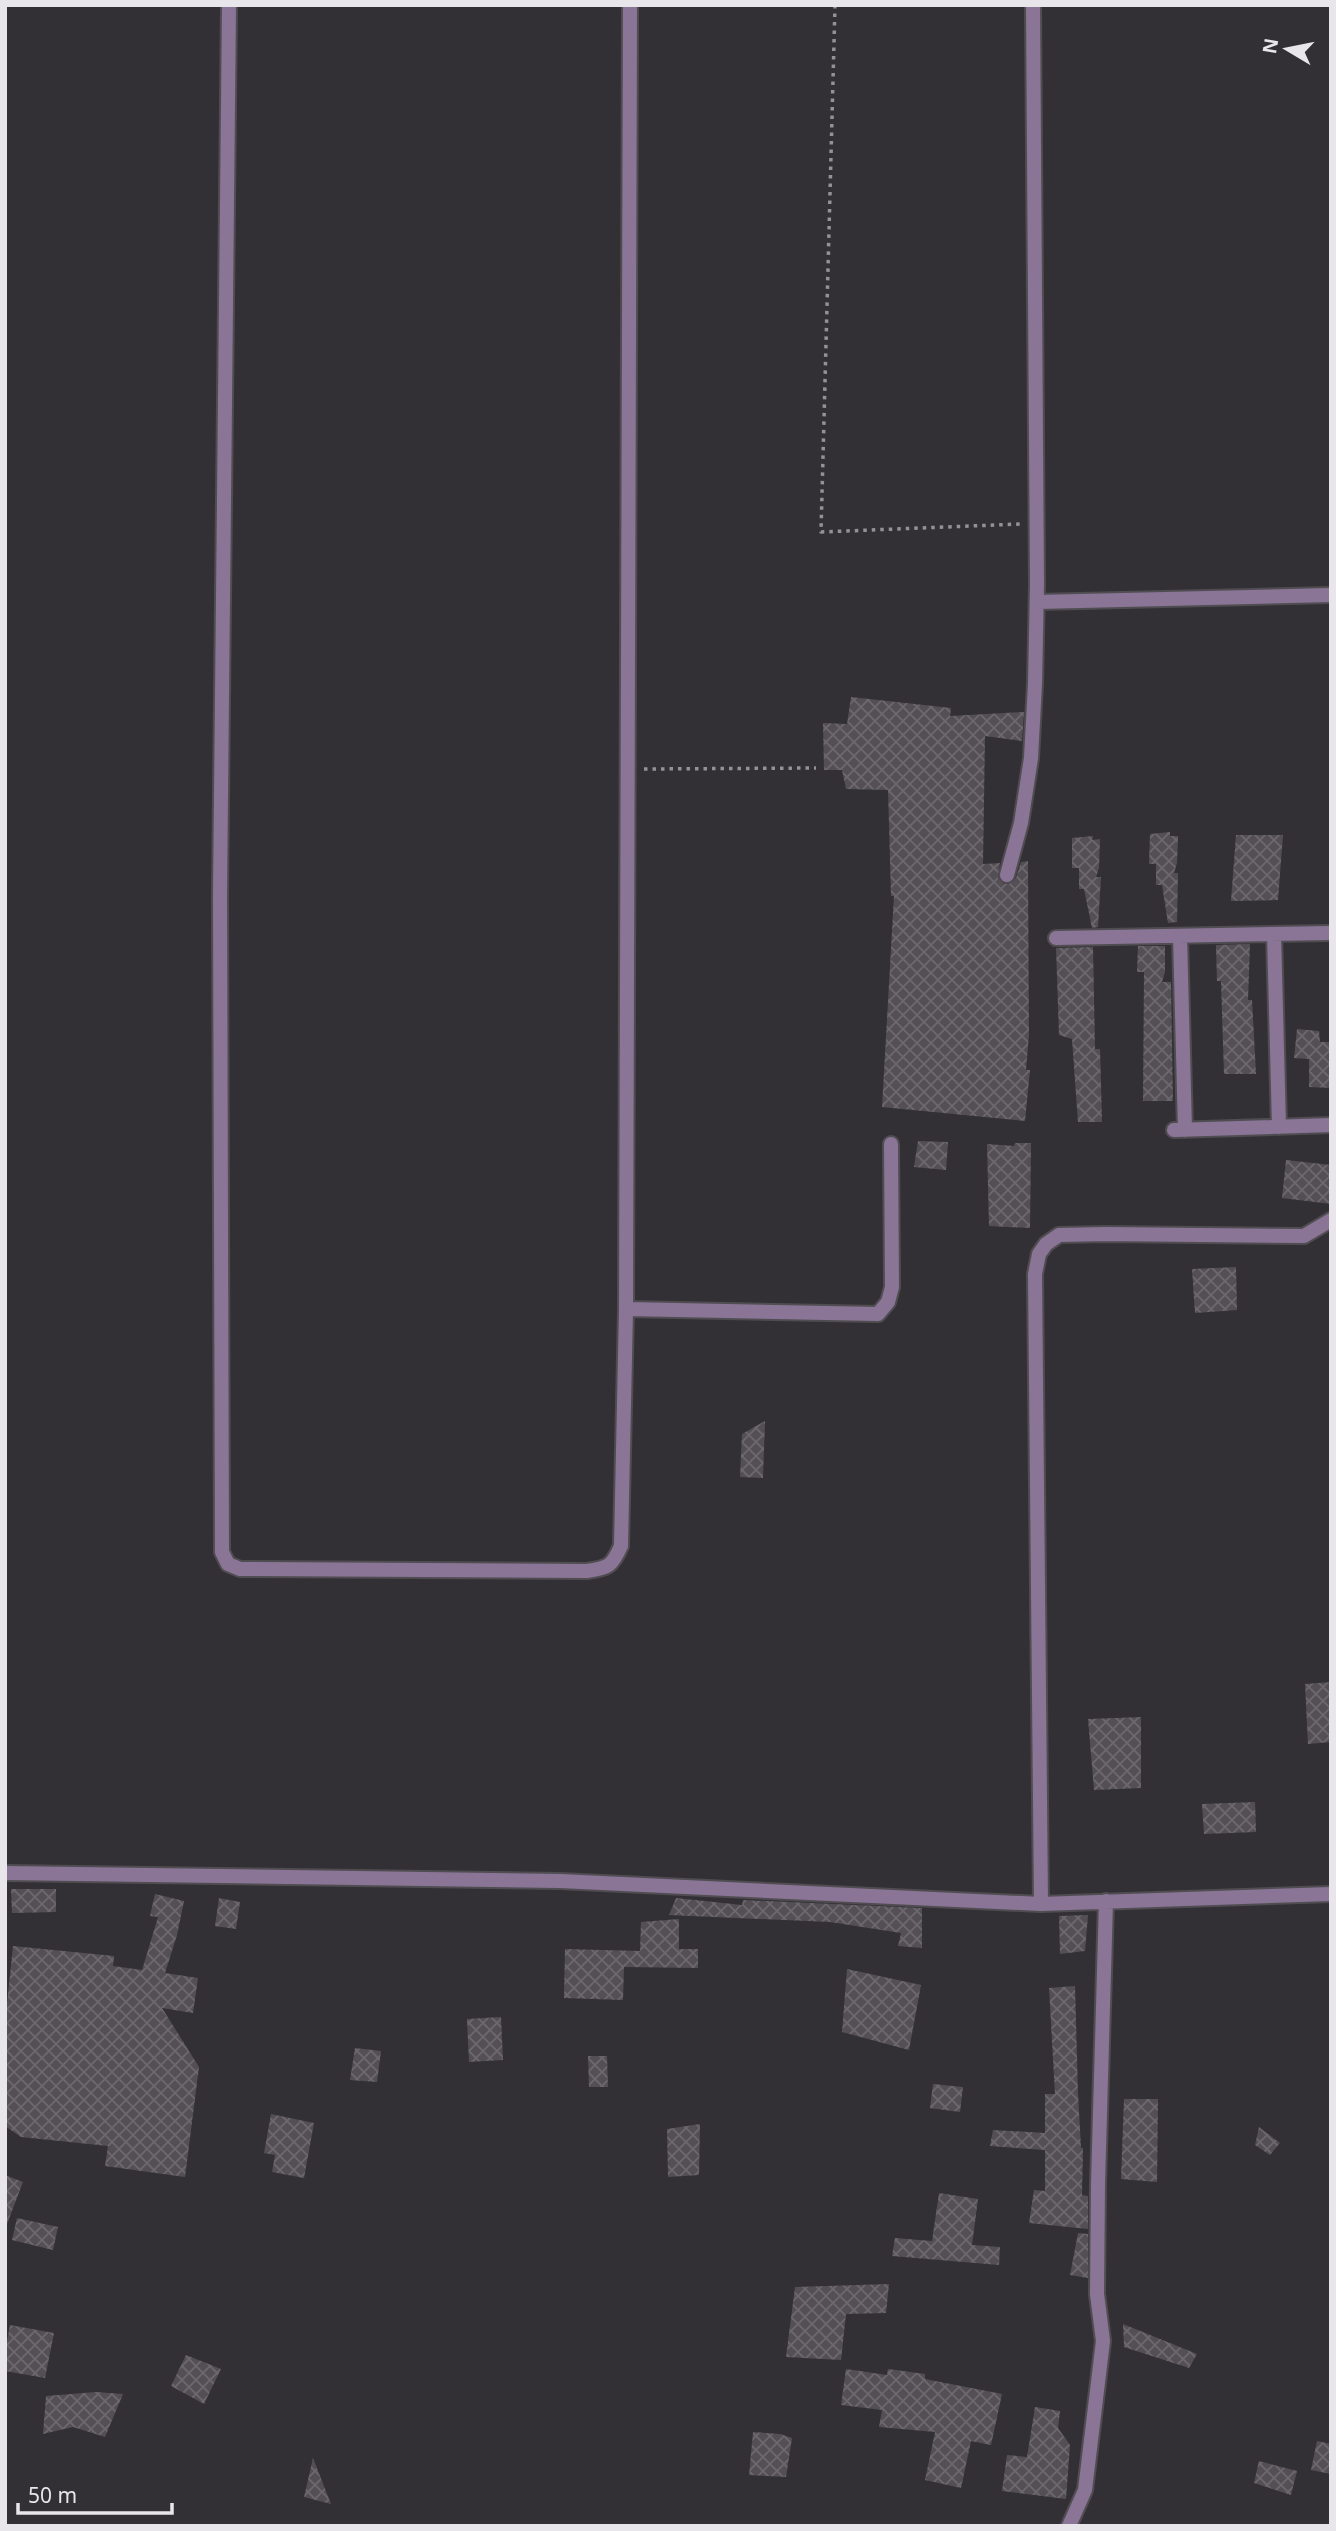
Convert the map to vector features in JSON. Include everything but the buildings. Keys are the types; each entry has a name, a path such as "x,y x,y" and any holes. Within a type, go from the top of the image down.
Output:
{"street":[{"path":"229,5 220,895 222,1552 228,1564 240,1569 587,1572 606,1569 621,1546 626,1309 630,5"},
{"path":"1007,876 1021,823 1031,758 1037,602 1033,5"},
{"path":"1037,602 1331,595"},
{"path":"1056,938 1331,933"},
{"path":"1274,934 1279,1127"},
{"path":"1180,936 1179,1130 1331,1125"},
{"path":"626,1309 878,1314 888,1302 892,1287 891,1144"},
{"path":"1041,1904 1035,1274 1039,1254 1046,1244 1059,1236 1304,1236 1331,1220"},
{"path":"5,1873 561,1881 1041,1904 1331,1894"},
{"path":"1069,2526 1085,2490 1103,2341 1097,2294 1097,2239 1106,1901"}],"path":[{"path":"835,5 821,532 1037,524"},
{"path":"628,770 655,767 816,768"}]}
